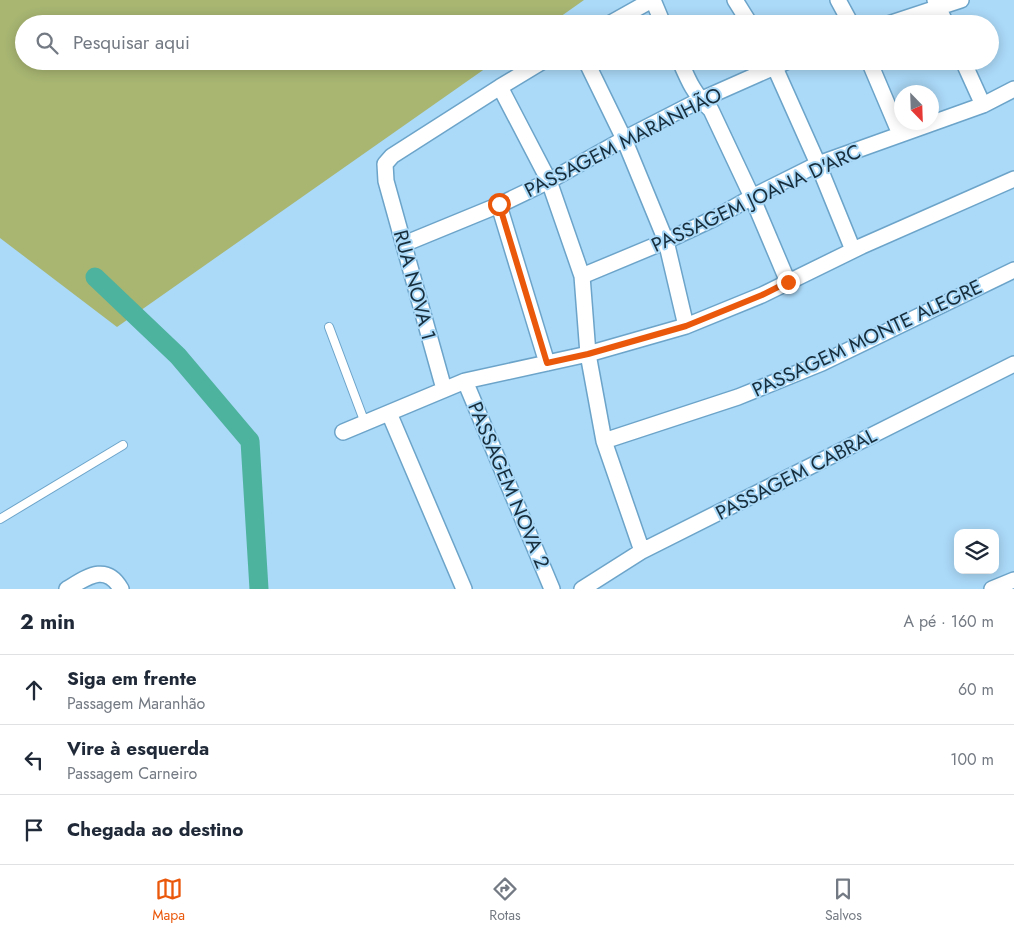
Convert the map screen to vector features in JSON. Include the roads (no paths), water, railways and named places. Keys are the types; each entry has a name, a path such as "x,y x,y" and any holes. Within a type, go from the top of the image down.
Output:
{"street":[{"path":"625,15 652,0 659,15"},
{"path":"735,0 744,15"},
{"path":"838,0 846,15"},
{"path":"910,15 936,4 961,0"},
{"path":"528,70 500,87 549,182 582,276 588,354 604,441 642,551"},
{"path":"590,70 624,139 666,241 686,326"},
{"path":"684,70 691,87 700,100 711,110 752,197 788,282"},
{"name":"PASSAGEM MARANHÃO","path":"547,363 499,204 549,182 624,139 763,70"},
{"path":"781,70 853,250"},
{"path":"872,70 900,134"},
{"path":"967,70 983,105"},
{"name":"RUA NOVA 1","path":"444,389 386,181 385,164 392,156 500,87"},
{"name":"PASSAGEM JOANA D'ARC","path":"582,276 715,218 818,164 983,105 1014,89"},
{"path":"343,432 465,381 588,354 686,326 762,295 853,250 1014,179"},
{"path":"404,244 499,204"},
{"name":"PASSAGEM MONTE ALEGRE","path":"604,441 738,397 822,363 1014,270"},
{"name":"PASSAGEM CABRAL","path":"582,589 642,551 1014,364"},
{"name":"PASSAGEM NOVA 2","path":"465,381 552,589"},
{"path":"389,413 464,589"},
{"path":"66,589 90,576 105,574 116,581 121,589"},
{"path":"992,589 1014,580"}],"lane":[{"path":"329,327 364,424"},
{"path":"0,519 123,445"}],"waterway":[{"path":"95,277 178,356 250,441 259,589"}]}
